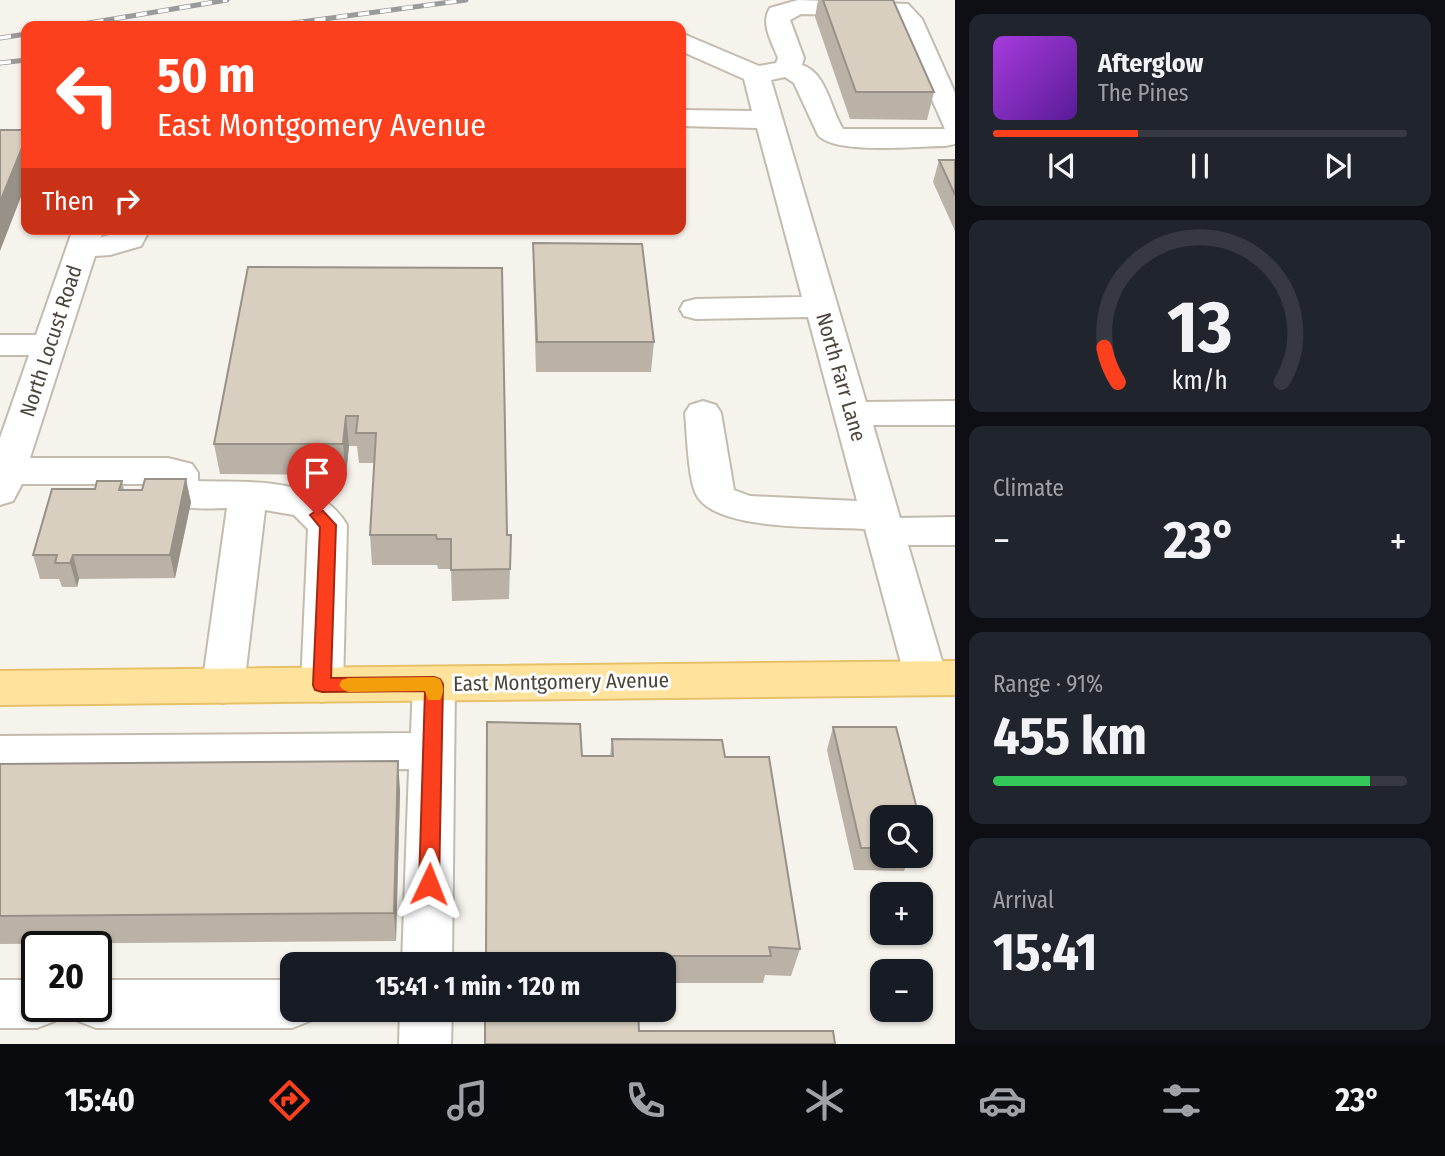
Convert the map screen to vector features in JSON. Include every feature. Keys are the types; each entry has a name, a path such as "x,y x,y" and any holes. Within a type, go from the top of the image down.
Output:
{"main road":[{"name":"East Montgomery Avenue","path":"0,688 941,678"}],"street":[{"name":"North Farr Lane","path":"941,678 883,524 769,120 771,72 791,58 777,20 779,13 800,7 899,9 909,19 955,124"},
{"path":"686,43 771,72 806,79 828,129 834,136 945,138 955,135"},
{"path":"686,118 769,120"},
{"path":"85,239 110,246 130,239 132,235"},
{"name":"North Locust Road","path":"4,482 85,239"},
{"path":"696,309 822,307"},
{"path":"0,345 50,345"},
{"path":"704,413 713,491 718,499 730,505 955,531"},
{"path":"852,414 955,413"},
{"path":"4,482 168,471 179,473 180,490 186,494 279,497 307,506 328,525 322,685"},
{"path":"223,686 248,496"},
{"path":"427,952 434,684"},
{"path":"0,754 433,751"},
{"path":"0,1004 21,1004"},
{"path":"112,1004 280,1004"},
{"path":"425,1044 426,1022"}],"building":[{"path":"823,0 893,0 934,92 856,92"},
{"path":"0,130 21,130 21,150 0,202"},
{"path":"939,160 955,160 955,195"},
{"path":"533,243 642,244 654,342 537,342"},
{"path":"248,267 502,268 510,569 451,570 451,539 437,539 436,535 370,535 376,433 356,433 358,416 346,416 343,444 214,444"},
{"path":"145,479 186,479 170,555 73,555 70,563 55,563 57,555 33,555 52,489 95,489 97,481 122,481 119,490 142,490"},
{"path":"487,722 580,724 582,756 613,756 612,739 722,740 725,757 769,757 800,949 769,947 771,956 676,956 676,952 486,952"},
{"path":"833,727 896,727 916,805 870,805 870,848 861,848"},
{"path":"398,761 394,913 0,916 0,764"},
{"path":"485,1022 639,1022 639,1031 833,1031 835,1044 485,1044"}],"railway":[{"path":"101,21 227,0"},
{"path":"308,21 466,0"},
{"path":"0,38 21,35"},
{"path":"0,63 21,61"}],"slow traffic":[{"path":"348,685 434,684 434,695"}],"route":[{"path":"317,515 328,525 322,685 434,684 429,884"}]}
